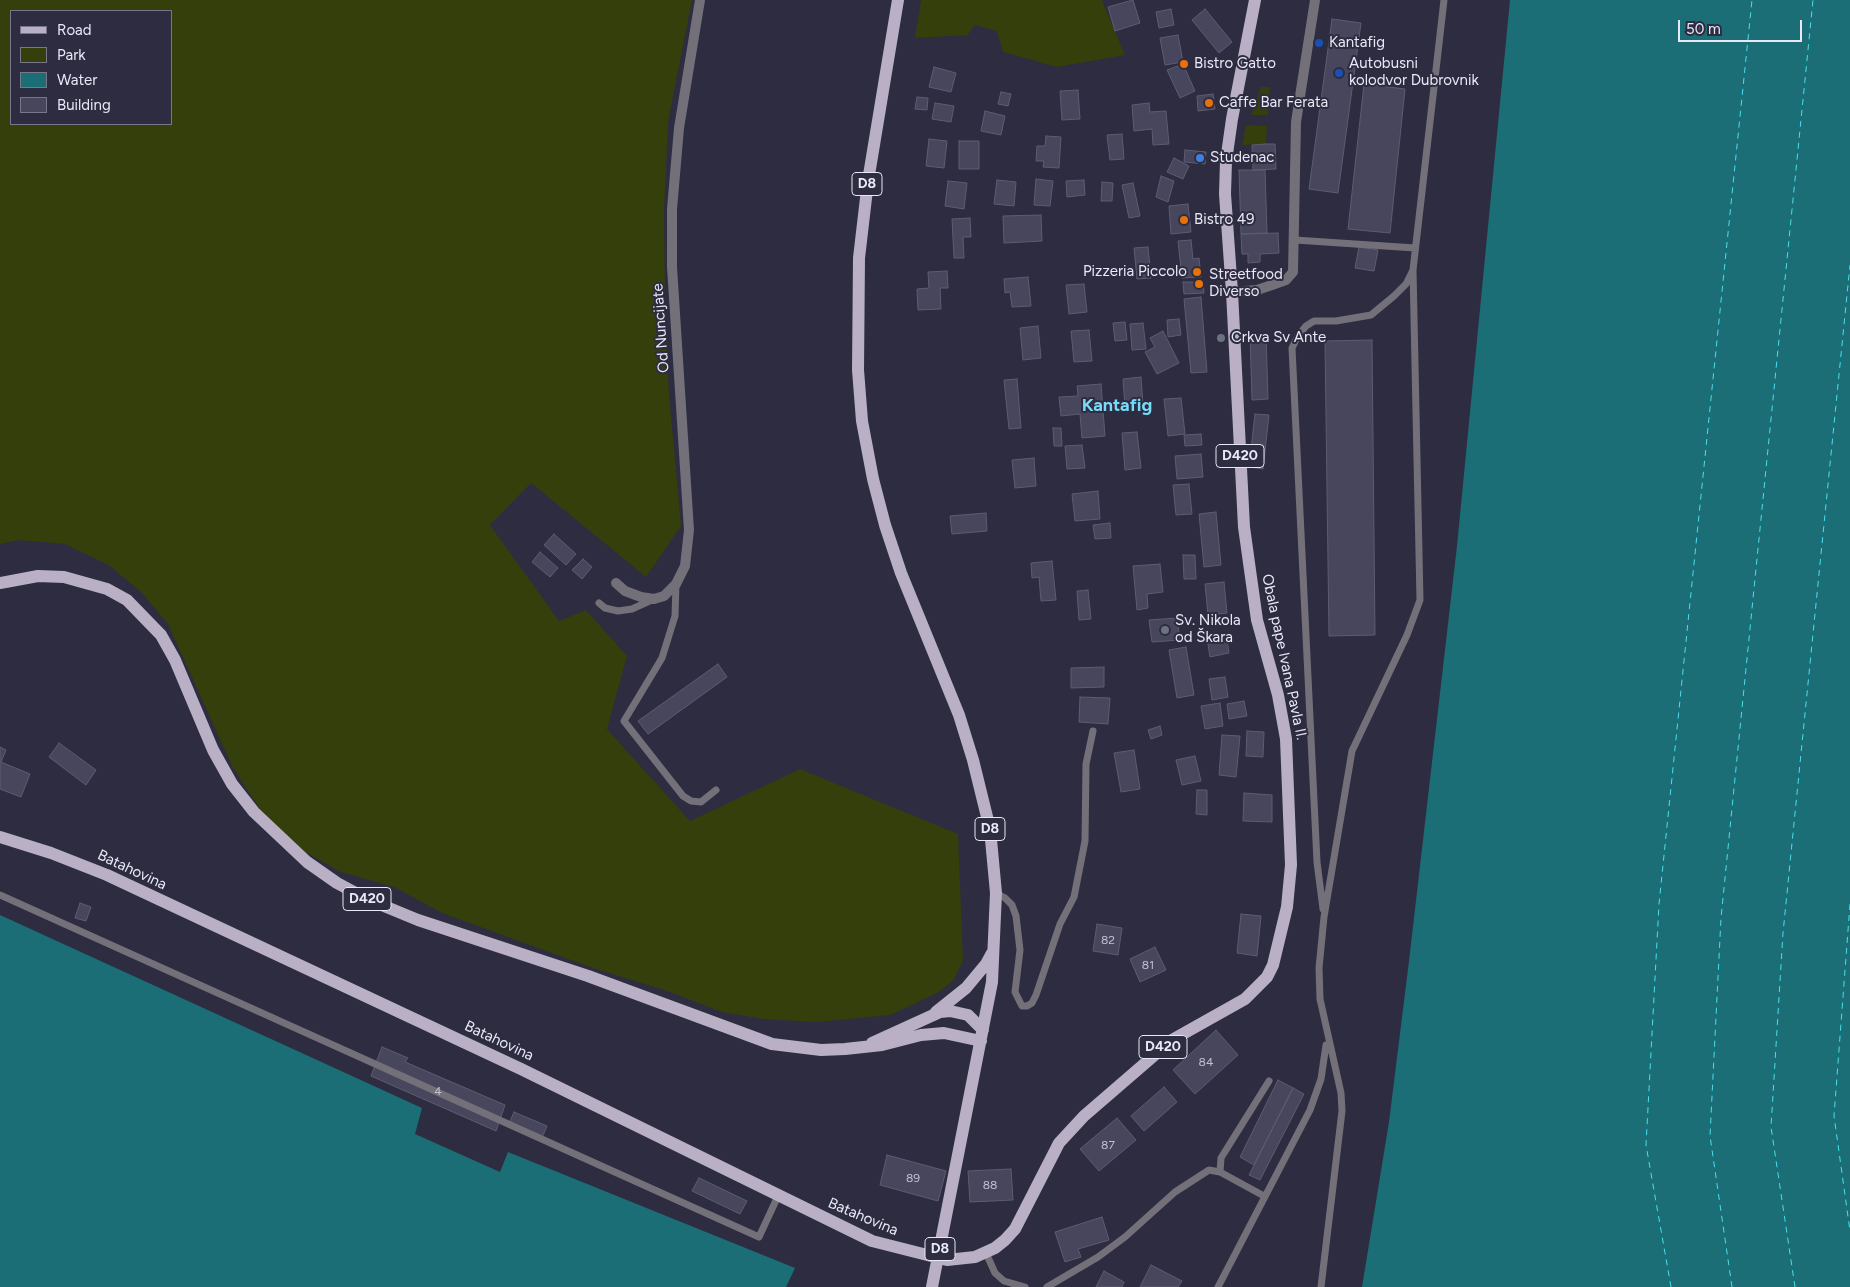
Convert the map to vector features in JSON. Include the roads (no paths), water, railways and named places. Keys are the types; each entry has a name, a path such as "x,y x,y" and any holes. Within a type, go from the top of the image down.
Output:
{"main road":[{"name":"D8","path":"898,0 868,181 859,258 858,370 862,421 873,479 885,525 904,581 959,714 973,760 990,829 996,894 992,982 932,1287"},
{"name":"Obala pape Ivana Pavla II.","path":"986,1253 1006,1240 1015,1229 1050,1159 1068,1132 1172,1040 1195,1025 1245,999 1257,989 1267,977 1273,964 1287,907 1291,865 1286,739 1278,695 1257,620 1244,527 1225,194 1226,161 1232,119 1255,0"},
{"name":"D420","path":"0,583 38,576 64,577 107,589 127,600 161,635 175,660 213,750 232,784 254,812 307,862 336,883 367,898 418,920 588,976 763,1041 821,1050 895,1043 934,1033 982,1035"},
{"name":"Batahovina","path":"0,837 52,853 107,876 521,1069 872,1241 947,1260 962,1260 986,1253"},
{"path":"932,1014 954,998 977,976 994,948"},
{"name":"D420","path":"867,1046 932,1014 950,1010 968,1015 982,1035"}],"street":[{"name":"Od Nuncijate","path":"676,584 685,566 690,530 672,267 672,209 679,128 700,0"},
{"path":"1232,292 1257,290 1286,280 1293,272 1296,122 1315,0"},
{"path":"616,583 625,591 640,597 654,599 664,596 676,584"}],"lane":[{"path":"1321,1287 1342,1111 1341,1093 1327,1039 1320,999 1318,968 1324,917 1352,751 1408,635 1420,600 1413,270 1444,0"},
{"path":"1295,240 1415,248"},
{"path":"1324,917 1317,862 1292,348 1306,326 1314,321 1336,321 1371,315 1406,284 1413,270"},
{"path":"676,584 675,616 662,658 624,721 683,796 691,801 701,802 716,790"},
{"path":"599,602 605,608 618,611 632,609 654,599"},
{"path":"996,894 1006,898 1012,905 1016,916 1020,950 1015,992 1022,1006 1027,1006 1036,995 1060,924 1074,897 1085,841 1086,764 1093,731"},
{"path":"0,895 759,1237 778,1196"},
{"path":"1218,1287 1317,1094 1327,1039"},
{"path":"1220,1172 1221,1158 1270,1081"},
{"path":"1047,1287 1098,1257 1125,1237 1175,1192 1195,1177 1209,1170 1220,1172 1264,1196"},
{"path":"986,1253 995,1273 1004,1280 1025,1287"}],"water":[{"path":"1510,0 1850,0 1850,1287 1362,1287 1389,1122 1457,546"},
{"path":"0,915 422,1108 415,1134 500,1172 508,1152 795,1268 786,1287 0,1287"}],"place":[{"name":"Kantafig","path":"1319,43"},
{"name":"Bistro Gatto","path":"1184,64"},
{"name":"Autobusni kolodvor Dubrovnik","path":"1339,73"},
{"name":"Caffe Bar Ferata","path":"1209,103"},
{"name":"Studenac","path":"1200,158"},
{"name":"Bistro 49","path":"1184,220"},
{"name":"Pizzeria Piccolo","path":"1197,272"},
{"name":"Streetfood Diverso","path":"1199,284"},
{"name":"Crkva Sv Ante","path":"1221,338"},
{"name":"Sv. Nikola od Škara","path":"1165,630"}],"district":[{"name":"Kantafig","path":"1117,406"}]}
